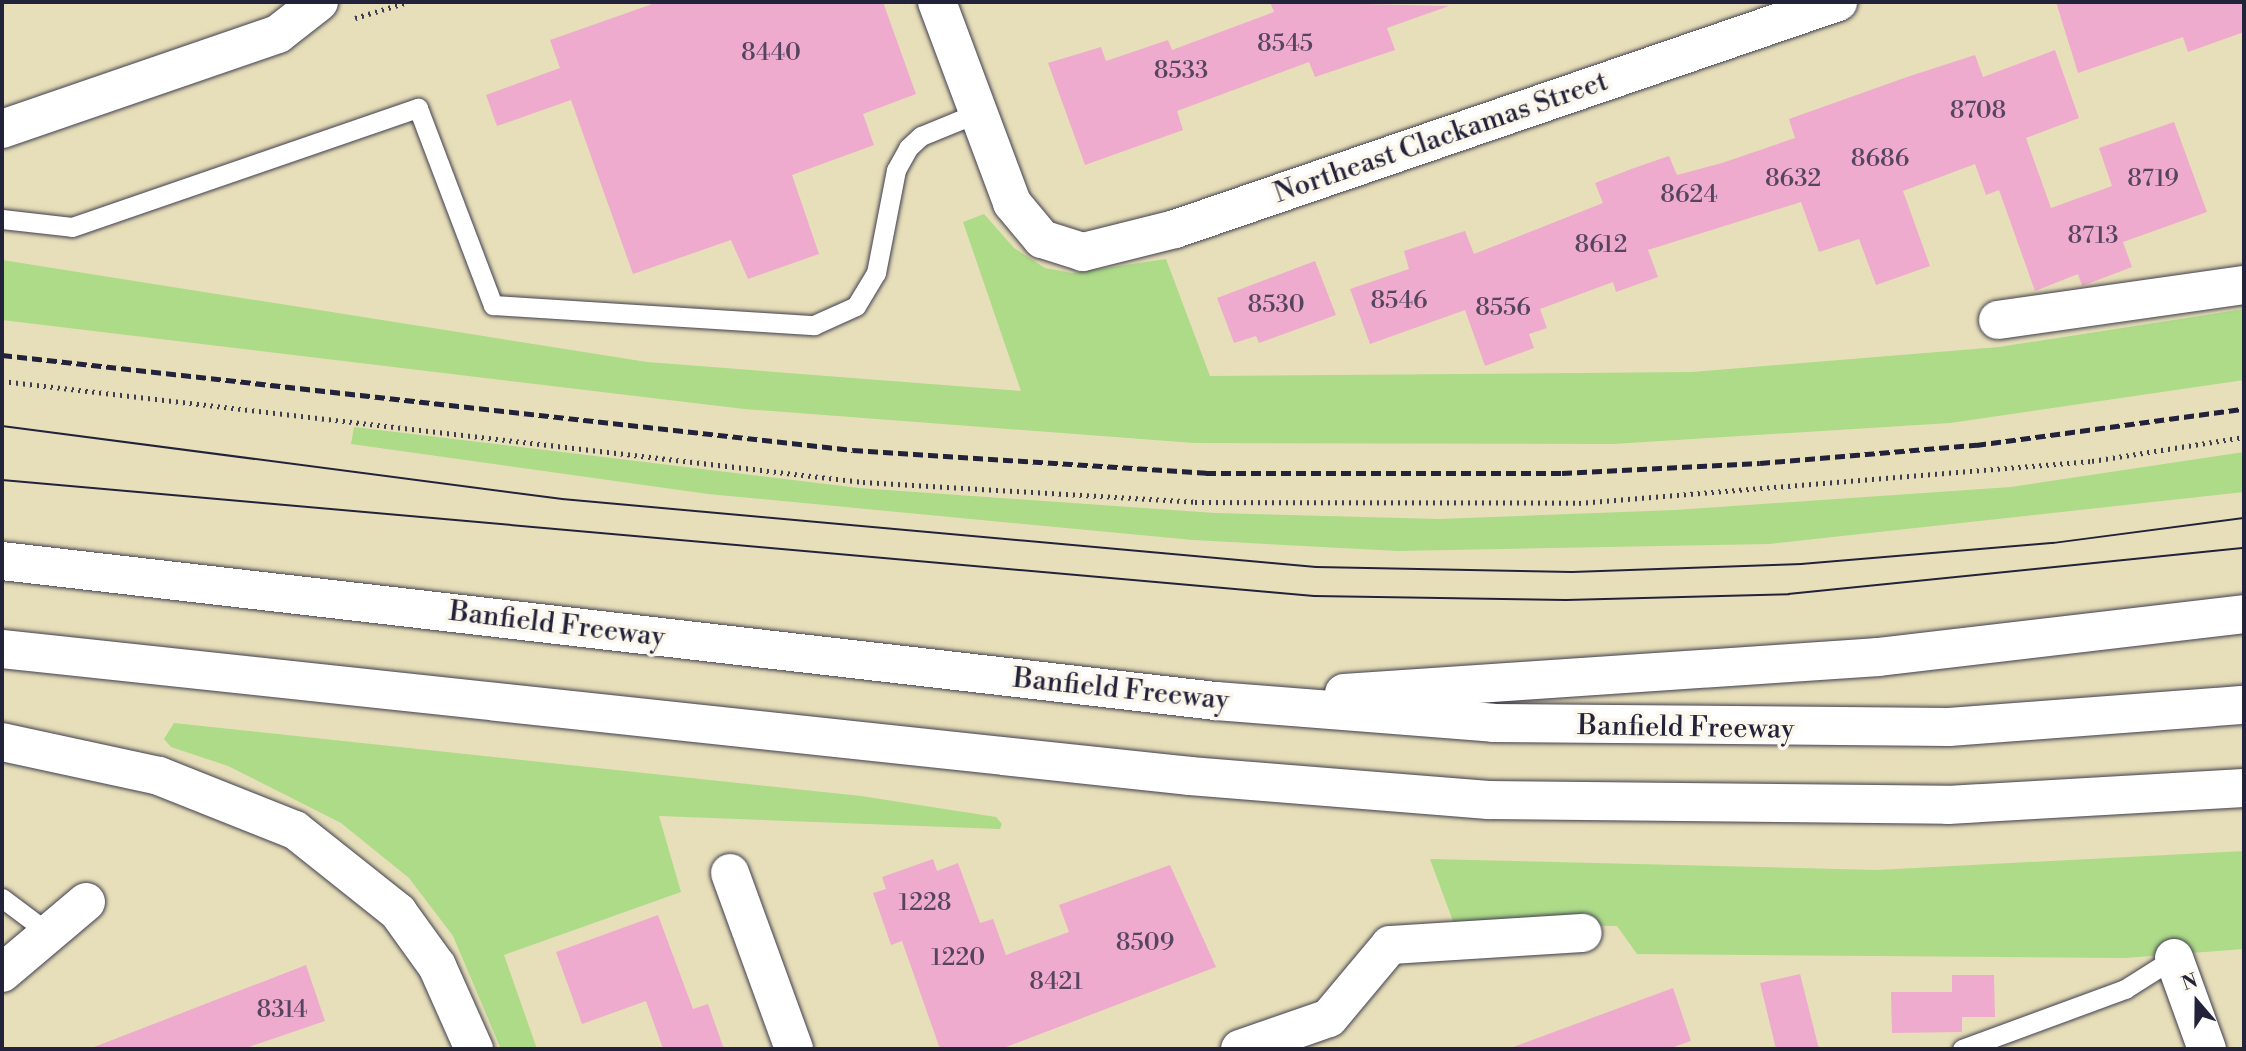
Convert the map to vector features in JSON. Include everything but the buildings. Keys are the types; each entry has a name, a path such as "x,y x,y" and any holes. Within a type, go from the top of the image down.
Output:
{"main road":[{"path":"2,129 278,34 319,2"},
{"path":"936,2 977,113"},
{"name":"Northeast Clackamas Street","path":"977,113 1012,203 1042,239 1083,252 1175,229 1838,2"},
{"path":"1998,320 2244,285"},
{"name":"Banfield Freeway","path":"2,561 1216,701 1493,723 1800,730 2004,724 2244,705"},
{"path":"1216,701 1880,657 2244,614"},
{"path":"2,649 1190,776 1488,800 1948,806 2244,788"},
{"path":"2,742 159,776 295,830 398,912 437,966 474,1049"},
{"path":"730,873 794,1049"},
{"path":"2,973 86,902"},
{"path":"1240,1049 1329,1018 1390,945 1583,933"},
{"path":"2174,958 2207,1049"}],"lane":[{"path":"2,219 72,228 418,108 493,305 814,325 856,306 876,273 896,170 908,148 977,113"},
{"path":"2,898 50,934"},
{"path":"1962,1049 2125,989 2174,958"}],"path":[{"path":"2,381 863,482 1195,502 1579,503 2092,461 2244,437"}],"green space":[{"path":"984,214 1014,248 1045,268 1072,273 1166,259 1210,376 1692,372 1999,347 2244,309 2244,380 1950,423 1613,444 1194,443 744,409 2,320 2,260 647,362 1021,391 963,222"},
{"path":"354,427 859,488 1215,513 1439,519 1675,510 2011,487 2244,452 2244,492 1769,544 1398,551 1193,540 708,494 351,444"},
{"path":"174,723 861,796 996,817 1002,824 1000,829 659,816 681,892 504,955 537,1049 501,1049 453,936 409,878 341,823 228,766 171,747 164,739"},
{"path":"2244,851 2244,949 2125,958 1637,954 1617,926 1454,924 1430,859 1877,870"}],"tram line":[{"path":"2,426 562,499 1316,567 1572,572 1802,564 2053,543 2244,518"},
{"path":"2,480 1314,596 1566,600 1789,594 2244,548"}],"railway":[{"path":"2,355 853,450 1206,473 1562,473 1760,463 1976,445 2244,409"}]}
